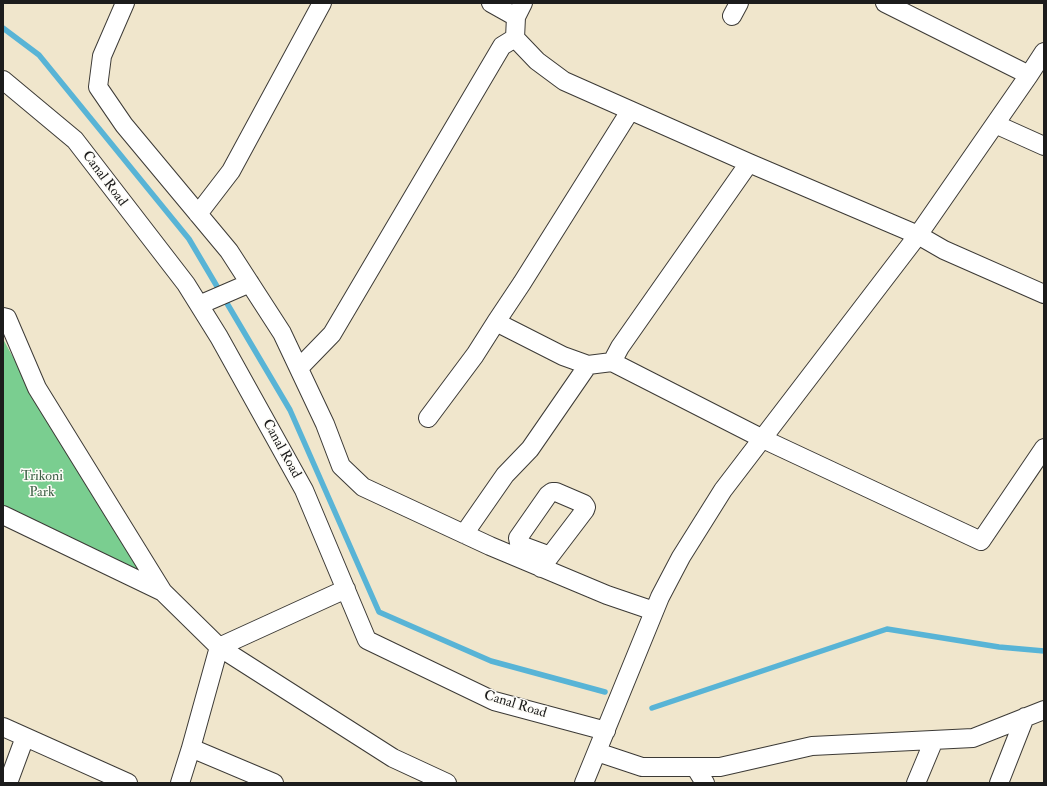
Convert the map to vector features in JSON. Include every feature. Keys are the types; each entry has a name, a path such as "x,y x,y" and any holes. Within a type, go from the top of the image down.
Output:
{"street":[{"path":"125,3 102,56 98,87 124,125 229,251 250,283 282,333 325,424 341,466 363,487 464,534 545,562 607,595 654,611"},
{"path":"198,214 231,171 322,3"},
{"path":"299,368 332,334 502,46 515,38 520,10 491,3"},
{"path":"885,3 1029,76"},
{"path":"515,38 537,61 564,81 749,163 918,235 944,250 1044,294"},
{"path":"584,783 660,597 681,557 724,490 918,235 1029,76 1044,52"},
{"name":"Canal Road","path":"3,80 75,140 186,284 219,337 304,490 367,640 494,701 606,731"},
{"path":"428,418 475,355 522,283 630,110"},
{"path":"995,124 1044,146"},
{"path":"612,362 620,347 749,163"},
{"path":"199,305 250,283"},
{"path":"3,317 7,318 37,388 163,592 219,647 393,758 447,783"},
{"path":"496,322 563,356 588,364 612,362 763,439 981,541 1044,448"},
{"path":"464,534 506,475 530,449 588,364"},
{"path":"3,516 163,592"},
{"path":"180,783 219,647 346,589"},
{"path":"597,752 642,767 720,767 812,746 973,738 1044,710"},
{"path":"999,783 1025,717"},
{"path":"3,727 128,783"},
{"path":"8,783 25,737"},
{"path":"916,783 934,740"},
{"path":"191,748 274,783"},
{"path":"695,767 705,783"}],"green space":[{"name":"Trikoni Park","path":"3,339 39,404 147,584 3,509"}],"waterway":[{"path":"3,28 39,55 189,239 290,410 379,612 491,661 605,692"},
{"path":"652,708 887,629 999,647 1044,651"}]}
